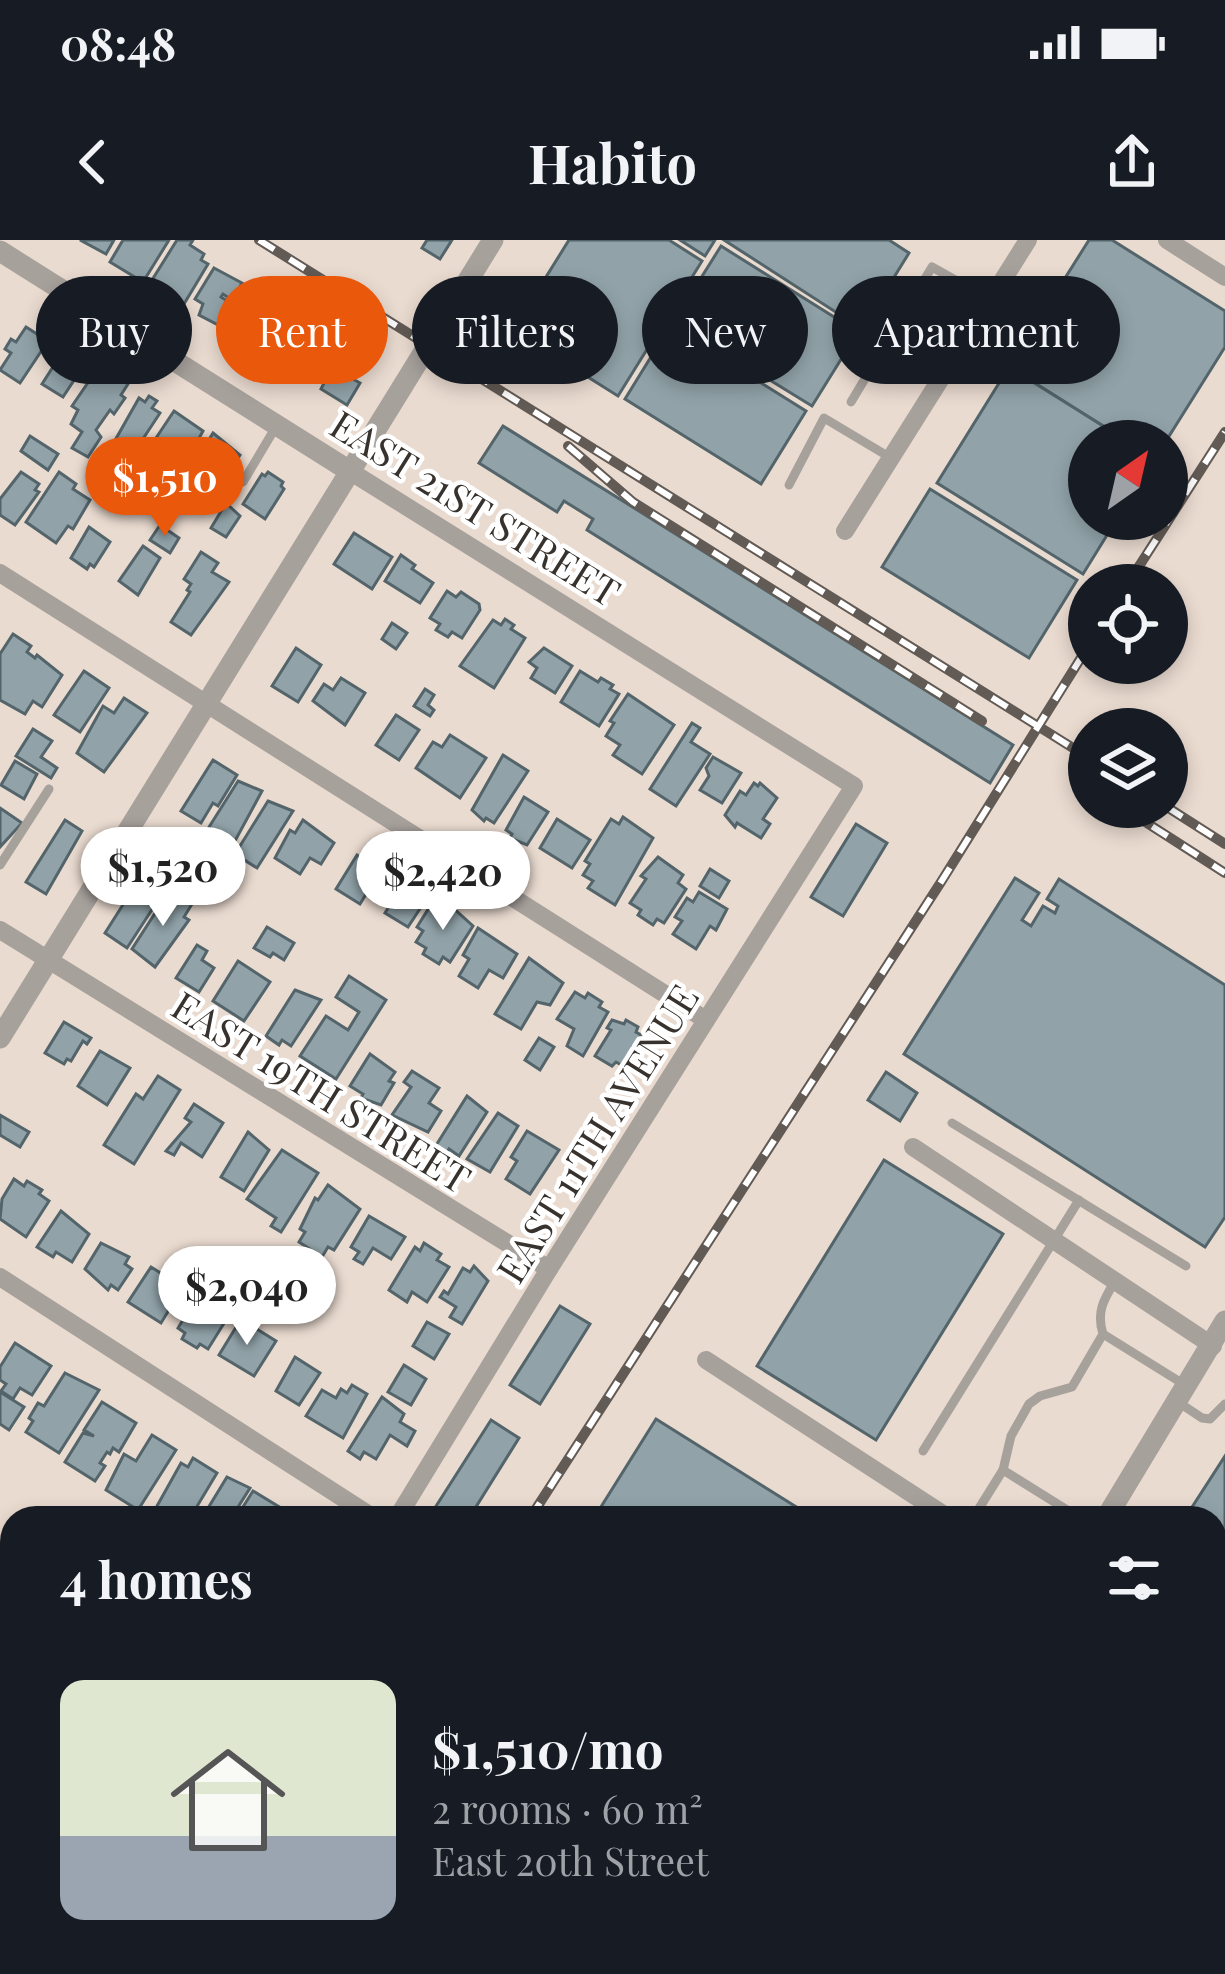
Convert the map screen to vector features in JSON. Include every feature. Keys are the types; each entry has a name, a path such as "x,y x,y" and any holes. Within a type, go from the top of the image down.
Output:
{"street":[{"path":"0,1038 493,240"},
{"path":"1005,276 1028,240"},
{"path":"1178,243 1225,277"},
{"name":"EAST 21ST STREET","path":"0,251 854,786"},
{"path":"845,531 938,384"},
{"path":"0,573 706,1020"},
{"name":"EAST 11TH AVENUE","path":"405,1506 854,786"},
{"name":"EAST 19TH STREET","path":"0,930 549,1269"},
{"path":"913,1147 1213,1346"},
{"path":"0,1277 355,1506"},
{"path":"1113,1506 1225,1321"},
{"path":"706,1360 931,1506"}],"lane":[{"path":"851,402 862,384"},
{"path":"789,485 824,418 891,458"},
{"path":"243,482 277,425"},
{"path":"0,865 49,789"},
{"path":"952,1123 1186,1266"},
{"path":"923,1451 1078,1200"},
{"path":"1115,1281 1101,1304 1103,1334 1183,1394 1202,1418 1210,1419 1225,1403"},
{"path":"980,1506 1003,1470 1011,1436 1029,1404 1072,1387 1103,1334"},
{"path":"1003,1470 1061,1506"}],"building":[{"path":"80,240 114,240 106,254"},
{"path":"123,240 169,240 147,276 133,276 110,262"},
{"path":"177,240 193,240 190,245 204,254 201,260 208,264 192,291 192,276 154,276"},
{"path":"427,240 452,240 440,259 422,248"},
{"path":"569,240 669,240 702,261 693,276 642,276 642,357 618,396 599,384 618,384 618,276 547,276"},
{"path":"680,240 715,240 705,256"},
{"path":"724,240 889,240 909,253 895,276 832,276 832,310 808,294 808,276 780,276"},
{"path":"1089,240 1112,240 1225,311 1225,347 1179,420 1094,420 1036,384 1120,384 1120,276 1066,276"},
{"path":"721,246 769,276 702,276"},
{"path":"214,268 229,276 216,276 216,324 199,315 203,304 195,299"},
{"path":"808,301 832,316 832,374 812,406 776,384 808,384"},
{"path":"26,327 36,333 36,359 20,383 0,370 11,353 5,349 11,339 16,342"},
{"path":"642,371 642,384 763,384 806,411 761,484 625,399"},
{"path":"42,384 72,384 63,397"},
{"path":"87,384 128,384 114,414 110,410 96,430 101,437 88,457 72,448 82,432 71,424 78,410 72,406"},
{"path":"324,384 359,384 347,405 321,389"},
{"path":"998,384 1036,384 1094,420 1068,420 1068,540 1104,540 1089,564 1068,565 937,483"},
{"path":"149,396 157,401 152,408 160,413 133,454 141,459 136,465 109,451 139,398 145,402"},
{"path":"174,411 203,431 179,475 146,453"},
{"path":"503,426 1013,745 990,783 587,530 593,519 564,501 557,512 479,463"},
{"path":"213,433 240,455 224,479 230,482 210,511 178,490"},
{"path":"30,436 58,454 48,470 21,451"},
{"path":"21,472 39,484 35,490 39,492 15,525 0,515 0,499"},
{"path":"59,472 90,500 73,529 68,526 56,543 26,522"},
{"path":"268,472 283,482 284,489 265,519 243,504"},
{"path":"930,489 1068,574 1068,595 1029,658 882,567"},
{"path":"226,503 240,516 226,537 211,528"},
{"path":"160,525 179,538 170,553 150,540"},
{"path":"89,527 110,542 94,567 90,564 87,569 71,558"},
{"path":"354,533 392,557 372,589 334,564"},
{"path":"143,546 160,558 138,595 119,581"},
{"path":"201,552 218,563 212,572 229,582 191,635 171,622 190,592 191,584 184,579"},
{"path":"401,555 433,583 420,603 385,581"},
{"path":"447,591 456,597 461,592 479,604 462,638 436,630 440,624 430,618"},
{"path":"505,619 525,638 494,688 460,666 493,620 501,625"},
{"path":"392,623 407,633 396,649 382,639"},
{"path":"13,634 31,646 27,652 62,675 42,707 33,701 25,714 0,700 0,654"},
{"path":"296,648 321,665 298,702 272,686"},
{"path":"544,648 572,666 555,693 531,678 537,668 529,662"},
{"path":"84,671 109,688 80,732 54,715"},
{"path":"580,671 613,685 610,689 619,694 599,726 561,702"},
{"path":"341,678 365,693 345,725 313,701 324,684 333,690"},
{"path":"425,689 434,695 428,705 434,710 430,716 414,706"},
{"path":"628,694 674,725 642,774 613,755 620,745 606,736"},
{"path":"124,698 147,713 104,772 77,753 103,706 114,713"},
{"path":"396,715 419,730 399,760 376,745"},
{"path":"692,723 700,728 691,742 710,754 676,806 650,789"},
{"path":"33,729 52,741 41,757 57,768 51,778 16,756"},
{"path":"450,735 486,758 460,798 416,768 433,742 442,747"},
{"path":"503,755 528,771 494,823 484,821 472,810"},
{"path":"713,757 741,773 722,803 700,790"},
{"path":"213,760 237,775 201,823 181,811"},
{"path":"15,761 37,774 24,799 1,785"},
{"path":"238,781 262,791 223,863 213,856 200,870 187,862"},
{"path":"754,783 777,798 763,819 770,824 761,838 737,823 735,827 725,815 740,791 746,795"},
{"path":"524,797 548,812 527,845 510,838 506,830"},
{"path":"268,801 293,811 257,868 235,854"},
{"path":"0,808 22,823 0,847"},
{"path":"623,817 653,838 615,905 588,888 593,881 583,875 590,864 585,861 611,819 619,824"},
{"path":"557,819 590,840 572,868 540,848"},
{"path":"65,820 82,831 46,894 26,882"},
{"path":"303,820 334,843 321,864 310,858 300,874 275,858 290,830 295,833"},
{"path":"856,824 887,843 843,916 811,897"},
{"path":"357,855 381,870 360,904 336,889"},
{"path":"658,857 683,875 678,883 686,889 664,923 657,919 653,925 630,903 646,879 641,876"},
{"path":"710,869 729,881 719,898 700,886"},
{"path":"145,870 168,885 127,948 105,933"},
{"path":"1015,878 1039,893 1022,920 1031,926 1043,906 1055,913 1058,906 1047,899 1059,879 1225,985 1225,1217 1205,1247 904,1054"},
{"path":"403,884 427,898 408,927 385,913"},
{"path":"170,890 192,904 184,917 189,920 155,967 132,949"},
{"path":"699,892 727,909 716,930 710,926 696,949 673,934 682,921 675,917 687,898 693,902"},
{"path":"432,903 449,911 452,907 473,926 450,962 443,957 439,964 423,954 426,948 416,942 423,931 417,927"},
{"path":"267,927 294,943 284,960 254,948"},
{"path":"478,928 517,954 503,978 489,970 478,988 459,976 469,959 463,955"},
{"path":"197,945 207,951 202,960 214,968 199,992 176,978"},
{"path":"529,958 563,983 550,1005 537,1002 521,1029 495,1014"},
{"path":"238,961 270,982 244,1021 213,1001"},
{"path":"349,976 386,1000 336,1079 300,1056 326,1016 348,1030 359,1012 336,997"},
{"path":"295,990 321,1000 291,1046 282,1040 279,1045 266,1036"},
{"path":"575,992 585,998 588,993 608,1012 583,1056 567,1046 574,1029 557,1019"},
{"path":"612,1020 624,1024 626,1020 641,1035 623,1066 616,1062 612,1066 595,1056"},
{"path":"64,1022 91,1038 64,1064 45,1053"},
{"path":"539,1038 554,1047 540,1070 525,1060"},
{"path":"100,1051 130,1068 107,1105 78,1086"},
{"path":"370,1054 395,1072 381,1105 361,1098 363,1094 350,1086"},
{"path":"412,1071 439,1088 429,1103 441,1111 428,1132 392,1115 411,1087 404,1082"},
{"path":"886,1072 917,1093 900,1121 868,1100"},
{"path":"158,1076 180,1090 134,1164 104,1145 136,1094 143,1099"},
{"path":"467,1096 487,1112 459,1156 449,1149 446,1154 435,1147"},
{"path":"194,1104 223,1123 202,1157 181,1143 174,1155 166,1151 191,1122 185,1118"},
{"path":"498,1113 518,1126 490,1172 467,1159"},
{"path":"0,1115 29,1132 20,1147 0,1135"},
{"path":"527,1131 559,1150 530,1194 506,1179 517,1161 511,1157"},
{"path":"248,1132 269,1150 244,1191 221,1177"},
{"path":"282,1150 318,1173 281,1232 271,1226 276,1218 247,1199"},
{"path":"884,1160 1003,1234 876,1440 757,1366"},
{"path":"14,1179 42,1190 39,1194 49,1201 26,1237 0,1219 2,1199"},
{"path":"328,1185 360,1209 334,1250 328,1247 322,1257 299,1242 305,1232 300,1229 315,1198"},
{"path":"61,1211 89,1234 72,1262 37,1247"},
{"path":"369,1216 405,1237 391,1259 373,1248 363,1264 354,1259 359,1252 351,1247"},
{"path":"101,1243 129,1257 125,1264 132,1269 118,1290 111,1285 108,1290 85,1269"},
{"path":"424,1243 441,1254 437,1260 449,1267 427,1302 412,1292 407,1302 389,1290 415,1247 420,1251"},
{"path":"310,1259 321,1266 305,1283 298,1277"},
{"path":"474,1266 488,1281 462,1324 450,1317 456,1307 440,1297 444,1291 448,1294 463,1268 470,1272"},
{"path":"151,1267 183,1287 161,1323 128,1302"},
{"path":"200,1292 231,1312 208,1349 182,1339 185,1333 178,1328"},
{"path":"560,1306 590,1324 540,1404 510,1385"},
{"path":"241,1319 276,1341 254,1376 219,1355"},
{"path":"427,1322 449,1334 434,1359 413,1346"},
{"path":"15,1343 51,1366 32,1395 20,1388 13,1399 1,1391 6,1384 0,1380 0,1367"},
{"path":"295,1357 320,1373 299,1405 276,1391"},
{"path":"404,1365 426,1379 411,1405 388,1392"},
{"path":"65,1373 99,1390 59,1453 26,1432 38,1403 44,1406"},
{"path":"352,1385 367,1394 343,1438 306,1416 322,1390 336,1398 341,1389 347,1393"},
{"path":"0,1392 24,1407 9,1430 0,1424"},
{"path":"382,1397 404,1414 400,1422 415,1431 407,1446 390,1435 376,1459 364,1452 360,1459 348,1451"},
{"path":"102,1402 136,1423 119,1452 113,1448 107,1452 95,1481 65,1462 83,1433 94,1436 84,1430"},
{"path":"656,1419 795,1506 602,1506"},
{"path":"491,1420 519,1438 476,1506 436,1506"},
{"path":"152,1435 176,1450 141,1506 132,1506 106,1490 124,1454 136,1461"},
{"path":"1225,1456 1225,1506 1193,1506"},
{"path":"193,1458 217,1473 197,1506 157,1506 181,1463 188,1467"},
{"path":"227,1477 250,1488 239,1506 209,1506"},
{"path":"253,1491 278,1506 244,1506"}],"railway":[{"path":"259,240 1068,745"},
{"path":"1140,564 1225,432"},
{"path":"568,446 633,502 982,721"},
{"path":"538,1506 1068,679"},
{"path":"1188,820 1225,844"},
{"path":"1155,828 1225,873"}]}
